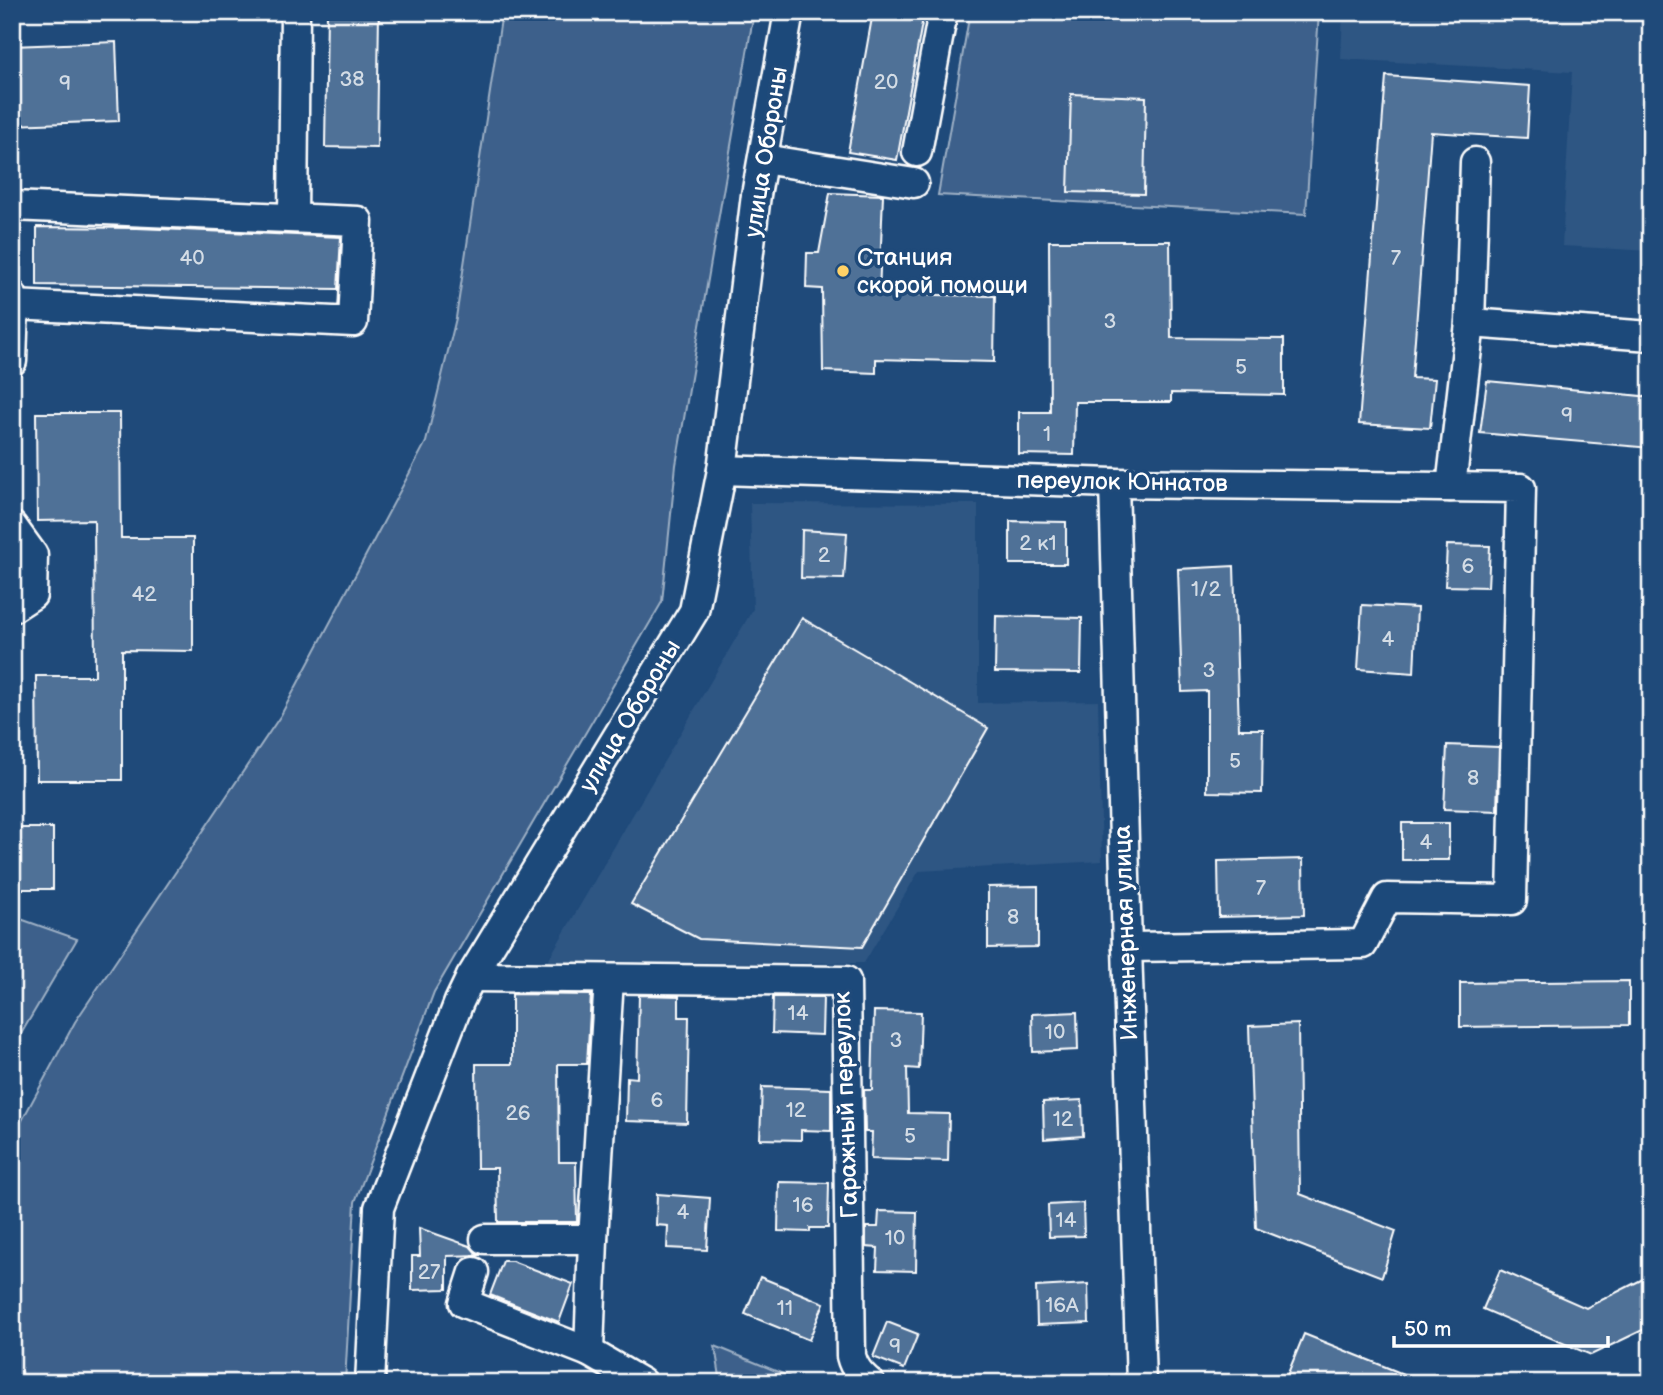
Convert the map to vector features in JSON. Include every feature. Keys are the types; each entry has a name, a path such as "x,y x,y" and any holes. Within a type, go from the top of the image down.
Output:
{"street":[{"path":"293,218 295,12"},
{"name":"улица Обороны","path":"370,1383 379,1208 454,1014 471,977 694,611 722,470 757,195 789,12"},
{"path":"917,152 943,12"},
{"path":"763,159 914,183"},
{"path":"1451,487 1470,323 1475,162"},
{"path":"12,206 358,222 353,323 13,300 12,361"},
{"path":"1470,323 1651,336"},
{"name":"переулок Юннатов","path":"722,470 1114,483 1521,488 1512,900 1387,898 1363,944 1126,947"},
{"name":"Инженерная улица","path":"1114,483 1141,1383"},
{"path":"12,526 33,555 32,595 12,608"},
{"name":"Гаражный переулок","path":"471,977 846,981 851,1356 859,1373 870,1383"},
{"path":"589,1352 609,979"},
{"path":"485,1239 593,1239"},
{"path":"474,1272 464,1303 589,1352 637,1382"}],"shaded area":[{"path":"502,12 754,12 676,465 662,602 434,992 355,1202 345,1383 12,1383 12,1139 75,1022 281,715 426,442 456,318"},
{"path":"970,12 1319,12 1306,214 938,195"},
{"path":"1343,12 1651,12 1651,251 1562,246 1572,72 1341,59"},
{"path":"750,503 978,504 978,703 1098,701 1102,861 919,871 864,963 547,962 753,609"},
{"path":"12,916 77,939 12,1049"},
{"path":"715,1346 805,1383 721,1383"}],"building":[{"path":"327,12 379,12 377,148 325,147"},
{"path":"873,12 924,12 897,160 848,152"},
{"path":"116,42 119,121 12,125 12,46"},
{"path":"1386,76 1530,86 1527,138 1431,132 1412,378 1435,379 1430,428 1359,424"},
{"path":"1071,94 1146,97 1144,194 1068,192"},
{"path":"830,193 883,195 879,294 995,296 994,362 876,359 876,373 823,371 822,289 806,288 807,253 819,253"},
{"path":"37,227 137,228 341,237 338,289 37,285"},
{"path":"1049,241 1170,241 1171,338 1284,339 1284,395 1171,393 1171,402 1075,402 1074,455 1019,454 1019,412 1050,412"},
{"path":"1487,381 1651,397 1651,448 1480,433"},
{"path":"36,413 120,413 121,538 193,538 193,651 122,650 122,780 37,780 36,676 95,676 94,520 37,521"},
{"path":"1010,521 1066,522 1066,564 1010,564"},
{"path":"802,530 847,533 844,579 801,578"},
{"path":"1447,545 1490,546 1488,587 1445,586"},
{"path":"1234,566 1239,729 1263,729 1262,793 1207,792 1207,691 1182,692 1178,569"},
{"path":"1362,605 1417,608 1414,673 1358,669"},
{"path":"996,616 1082,618 1081,673 995,672"},
{"path":"802,618 988,728 862,947 699,939 631,904"},
{"path":"1447,745 1499,747 1497,811 1444,809"},
{"path":"1402,823 1449,823 1449,860 1402,860"},
{"path":"12,828 53,828 53,889 12,889"},
{"path":"1303,859 1304,915 1219,917 1218,861"},
{"path":"1038,886 1038,947 988,948 988,887"},
{"path":"1629,981 1629,1025 1460,1027 1460,983"},
{"path":"512,994 591,995 587,1064 558,1064 559,1162 576,1162 577,1222 498,1222 497,1168 477,1168 476,1064 512,1064"},
{"path":"639,995 679,996 679,1017 689,1017 687,1123 626,1121 627,1077 637,1078"},
{"path":"773,997 823,997 822,1035 772,1033"},
{"path":"874,1011 921,1012 919,1069 907,1068 908,1113 949,1114 948,1161 871,1159 872,1132 865,1132 864,1090 872,1090"},
{"path":"1077,1012 1078,1050 1033,1052 1032,1014"},
{"path":"1298,1024 1300,1194 1396,1231 1382,1277 1256,1228 1249,1026"},
{"path":"762,1087 831,1089 831,1131 801,1130 801,1140 760,1139"},
{"path":"1082,1100 1083,1136 1044,1139 1043,1102"},
{"path":"779,1182 829,1183 828,1228 810,1228 810,1232 778,1231"},
{"path":"657,1194 710,1198 707,1250 667,1248 668,1226 656,1225"},
{"path":"1083,1203 1084,1236 1049,1237 1048,1205"},
{"path":"879,1211 917,1212 916,1271 877,1270 878,1248 866,1247 866,1227 878,1227"},
{"path":"419,1228 470,1246 481,1255 447,1256 447,1289 412,1290 412,1256 420,1256"},
{"path":"503,1261 512,1261 573,1284 559,1322 490,1295"},
{"path":"1500,1270 1586,1308 1651,1275 1651,1326 1591,1355 1483,1309"},
{"path":"760,1277 824,1303 809,1340 745,1314"},
{"path":"1088,1284 1089,1323 1037,1325 1036,1287"},
{"path":"887,1322 918,1334 904,1369 873,1357"},
{"path":"1304,1334 1423,1382 1423,1383 1284,1383"}],"place":[{"name":"Станция скорой помощи","path":"843,271"}]}
